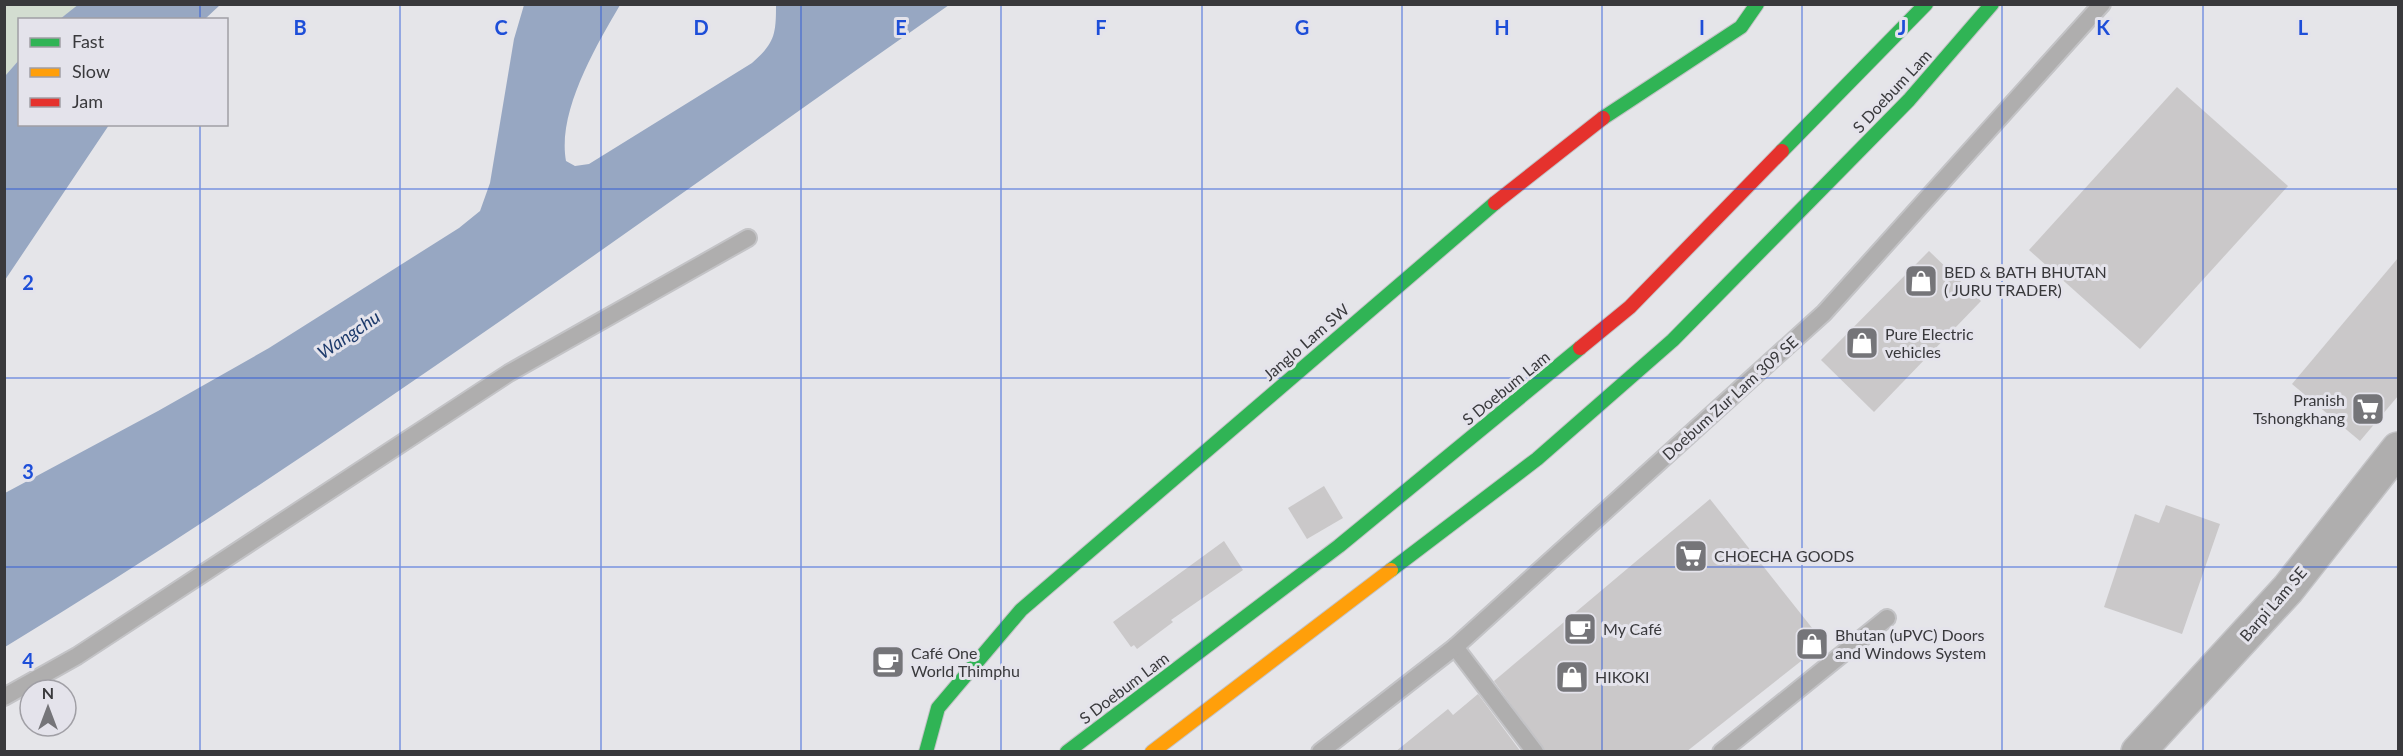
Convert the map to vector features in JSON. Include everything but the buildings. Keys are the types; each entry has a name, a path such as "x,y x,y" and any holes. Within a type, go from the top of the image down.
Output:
{"main road":[{"name":"Janglo Lam SW","path":"926,752 938,708 1021,610 1453,237 1590,126 1741,27 1757,4"},
{"name":"S Doebum Lam","path":"1067,752 1339,546 1630,307 1926,4"},
{"name":"S Doebum Lam","path":"1152,752 1537,459 1673,340 1908,100 1992,4"}],"street":[{"name":"Barpi Lam SE","path":"2138,752 2288,589 2398,449"}],"lane":[{"name":"Doebum Zur Lam 309 SE","path":"1320,752 1455,646 1824,314 2102,4"},
{"path":"4,697 77,656 509,373 748,238"},
{"path":"1721,752 1887,618"},
{"path":"1455,646 1535,752"}],"shaded area":[{"path":"5,5 79,5 61,18 18,18 18,61 5,76"}],"water":[{"path":"79,4 220,4 206,18 61,18"},
{"name":"Wangchu","path":"524,5 620,5 590,59 567,122 566,161 575,166 589,164 752,63 770,44 773,37 776,5 949,5 365,414 126,572 5,647 5,493 269,348 459,228 480,211 490,183 514,39"},
{"path":"18,61 18,126 108,126 5,280 5,76"}],"traffic: fast":[{"path":"1603,118 1741,27 1757,4"},
{"path":"1782,151 1926,4"},
{"path":"1391,570 1537,459 1673,340 1909,100 1992,4"},
{"path":"926,752 938,708 1021,610 1495,203"},
{"path":"1067,752 1339,546 1580,348"}],"traffic: slow":[{"path":"1152,752 1391,570"}],"traffic: jam":[{"path":"1495,203 1603,118"},
{"path":"1580,348 1630,307 1782,151"}],"place":[{"name":"BED & BATH BHUTAN ( JURU TRADER)","path":"1921,281"},
{"name":"Pure Electric vehicles","path":"1862,343"},
{"name":"Pranish Tshongkhang","path":"2368,409"},
{"name":"CHOECHA GOODS","path":"1691,556"},
{"name":"My Café","path":"1580,629"},
{"name":"Bhutan (uPVC) Doors and Windows System","path":"1812,644"},
{"name":"Café One World Thimphu","path":"888,662"},
{"name":"HIKOKI","path":"1572,677"}]}
